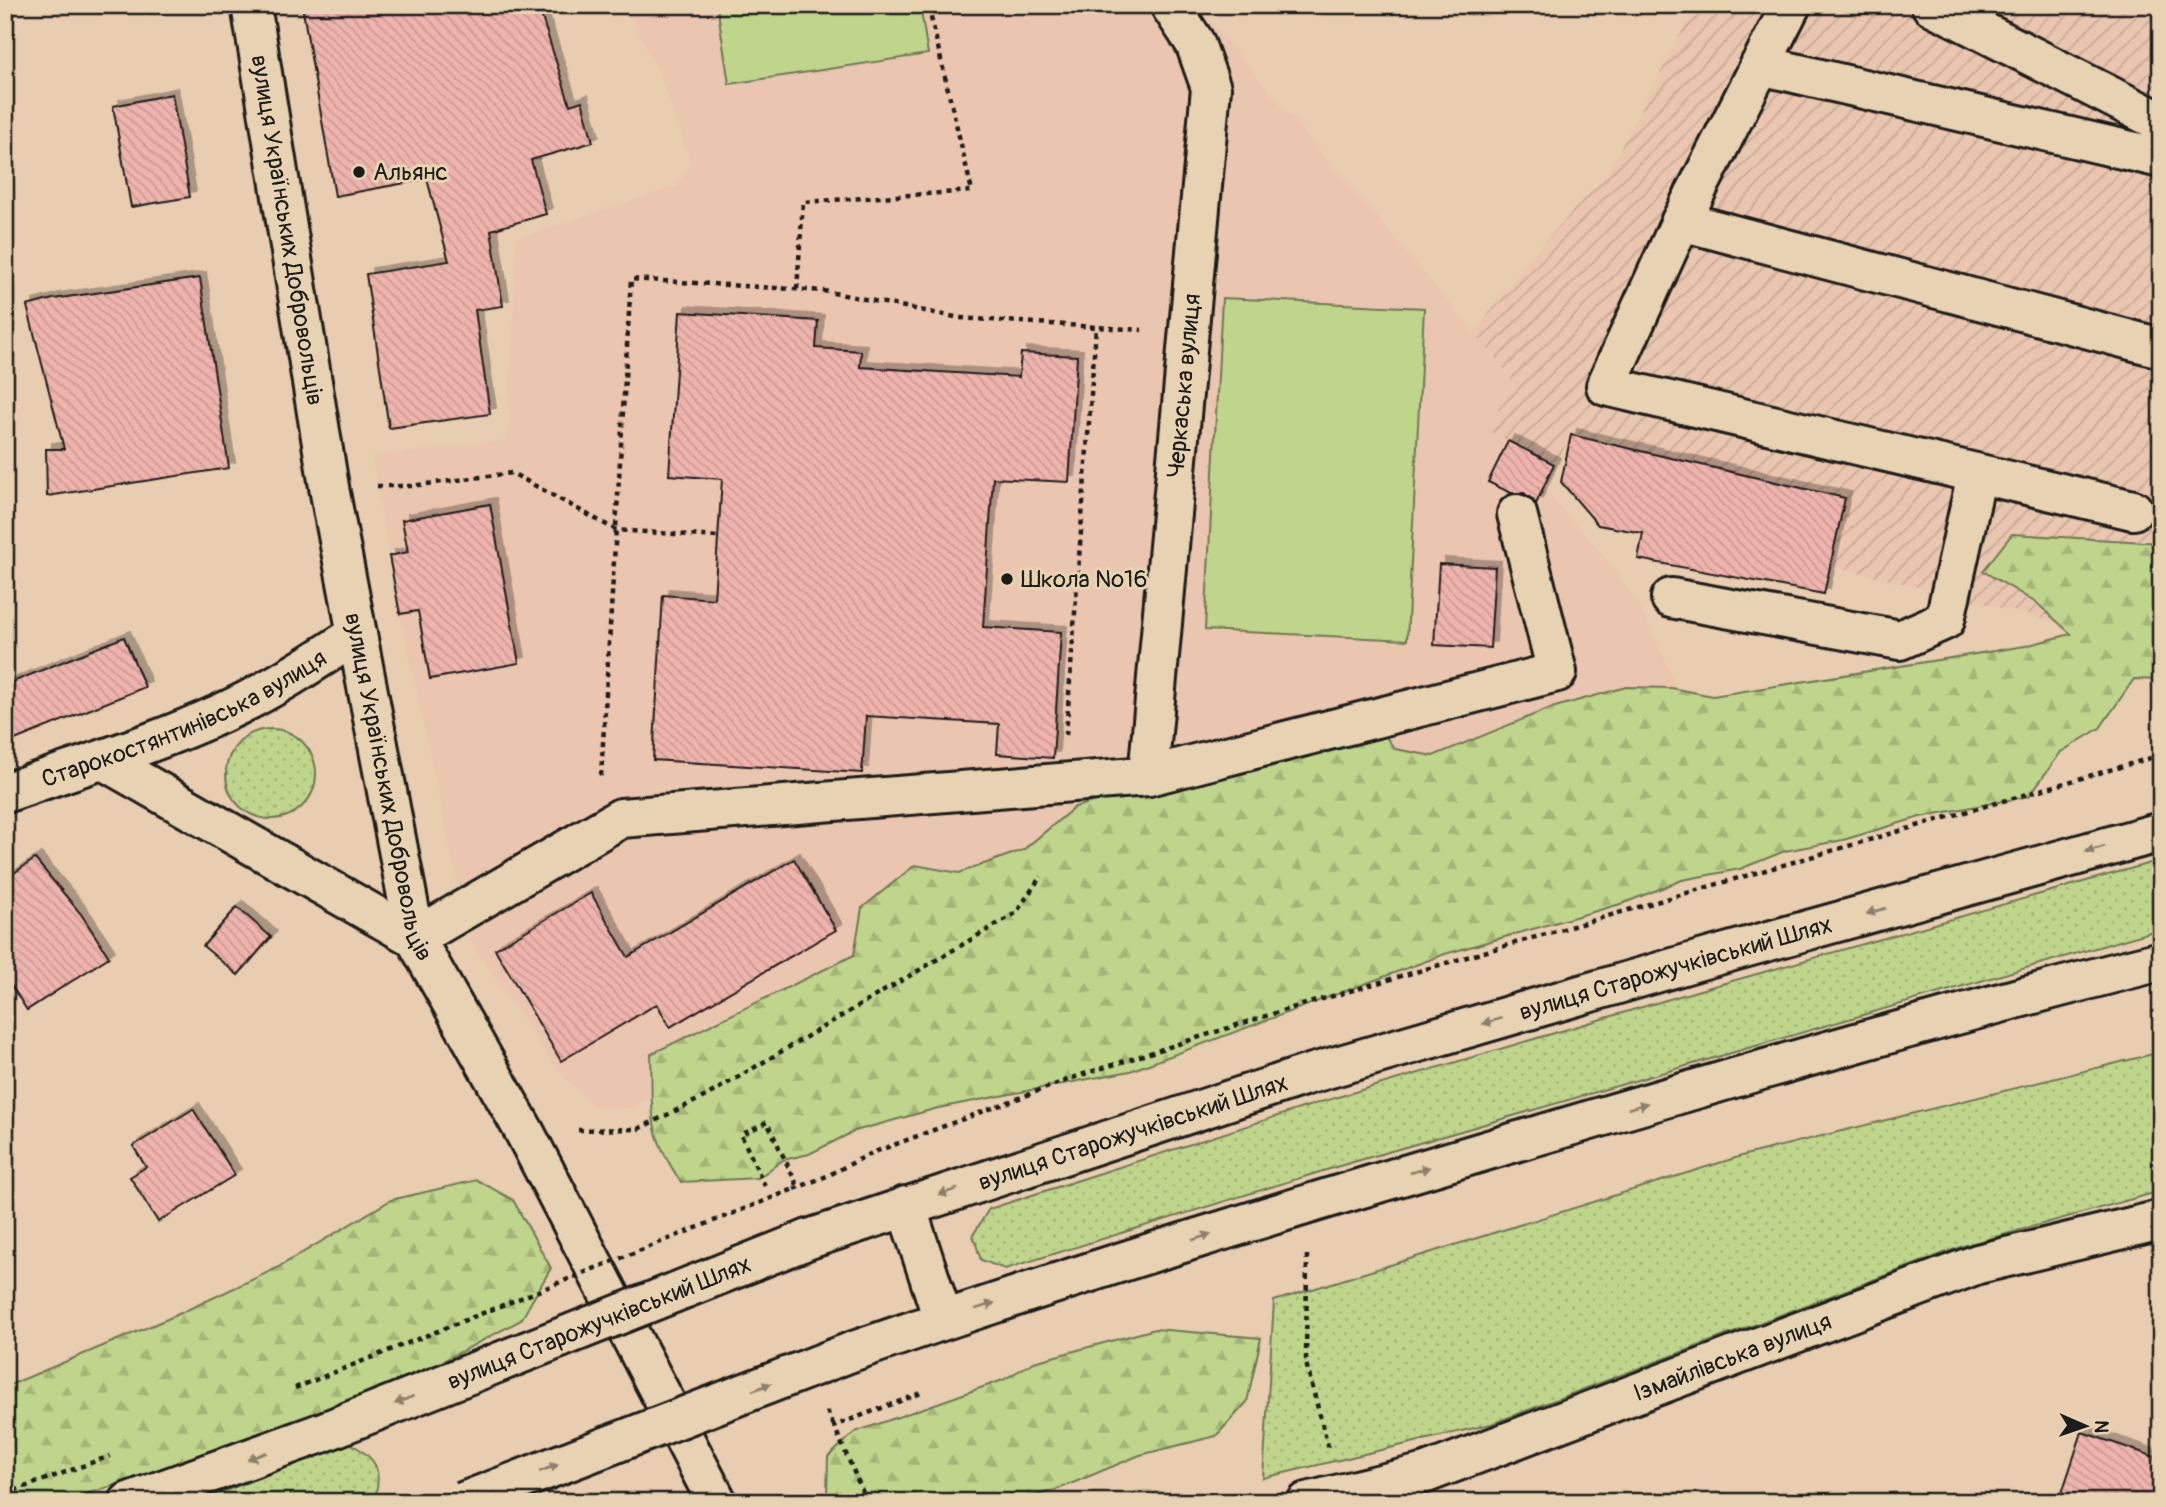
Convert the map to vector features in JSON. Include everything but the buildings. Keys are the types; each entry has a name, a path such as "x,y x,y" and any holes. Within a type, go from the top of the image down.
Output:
{"main road":[{"name":"вулиця Українських Добровольців","path":"251,5 324,455 415,938 524,1131 717,1502"},
{"name":"Черкаська вулиця","path":"1148,776 1211,88 1195,43 1170,5"},
{"path":"1791,5 1681,221 1606,386 2133,510"},
{"path":"1931,5 2161,122"},
{"path":"1760,65 2161,158"},
{"path":"1681,221 2161,348"},
{"path":"1671,598 1900,640 1945,620 1977,474"},
{"path":"103,761 415,938 621,818 1148,776 1557,672 1517,514"},
{"name":"Старокостянтинівська вулиця","path":"5,793 103,761 224,712 307,667 357,634"},
{"name":"вулиця Старожучківський Шлях","path":"129,1502 321,1433 809,1239 906,1206 1306,1075 1723,954 2161,832"},
{"path":"463,1502 851,1352 1308,1203 1720,1082 2161,961"},
{"path":"906,1206 943,1320"},
{"name":"Ізмайлівська вулиця","path":"1324,1498 1426,1474 1978,1264 2155,1224"}],"path":[{"path":"797,289 803,202 972,191 928,5"},
{"path":"597,832 631,279 824,291 960,318 1189,333"},
{"path":"1063,782 1096,327"},
{"path":"411,486 512,473 616,530 718,537"},
{"path":"295,1388 796,1188 872,1153 1078,1076 1238,1025 2161,755"},
{"path":"524,1131 638,1129 706,1096 1016,914 1041,876"},
{"path":"765,1186 741,1135 767,1122 796,1188"},
{"path":"1308,1203 1306,1363 1324,1498"},
{"path":"867,1502 834,1426 924,1392"}],"shaded area":[{"name":"Школа №16","path":"626,5 1196,5 1512,377 1489,431 1555,464 1543,489 1598,549 1638,602 1681,696 1096,845 631,1108 592,1105 555,1066 470,940 400,614 372,457 508,440 517,238 678,186 691,162 664,84"},
{"path":"1696,5 2161,5 2161,620 2116,637 1830,565 1845,498 1572,435 1555,464 1489,431 1512,377 1474,333 1540,247 1607,174"}],"green space":[{"path":"717,5 920,5 928,54 729,84"},
{"path":"1222,298 1424,308 1407,640 1205,630"},
{"path":"2012,534 2161,543 2161,680 2134,679 2100,728 2061,752 2029,796 1920,817 1843,840 1785,851 1740,869 1682,880 1624,903 1445,954 1130,1071 938,1108 855,1131 809,1154 783,1160 758,1178 681,1182 662,1148 652,1107 651,1054 854,955 862,908 915,865 959,873 1023,850 1075,807 1268,750 1327,708 1370,716 1395,749 1433,756 1548,709 1626,687 1671,688 1713,696 2025,646 2071,634 2038,604 1983,571"},
{"path":"271,729 288,732 303,742 313,757 316,774 313,791 303,806 288,816 271,819 254,816 239,806 229,791 226,774 229,757 239,742 254,732"},
{"path":"2161,860 2161,929 1336,1167 1005,1269 981,1260 973,1235 989,1209 1321,1102 1700,990"},
{"path":"2161,1052 2161,1191 1963,1246 1491,1424 1263,1478 1274,1301 1745,1155"},
{"path":"477,1180 513,1200 551,1268 521,1320 400,1384 211,1455 61,1502 5,1502 5,1387 172,1317 275,1269 391,1200"},
{"path":"1155,1329 1261,1338 1247,1402 1216,1436 1140,1455 1056,1490 1010,1502 838,1502 827,1495 828,1457 855,1432 1003,1380 1034,1362"},
{"path":"350,1443 366,1454 375,1465 378,1479 375,1499 368,1502 196,1502"}],"place":[{"name":"Альянс","path":"359,172"},
{"name":"Школа №16","path":"1007,579"}]}
